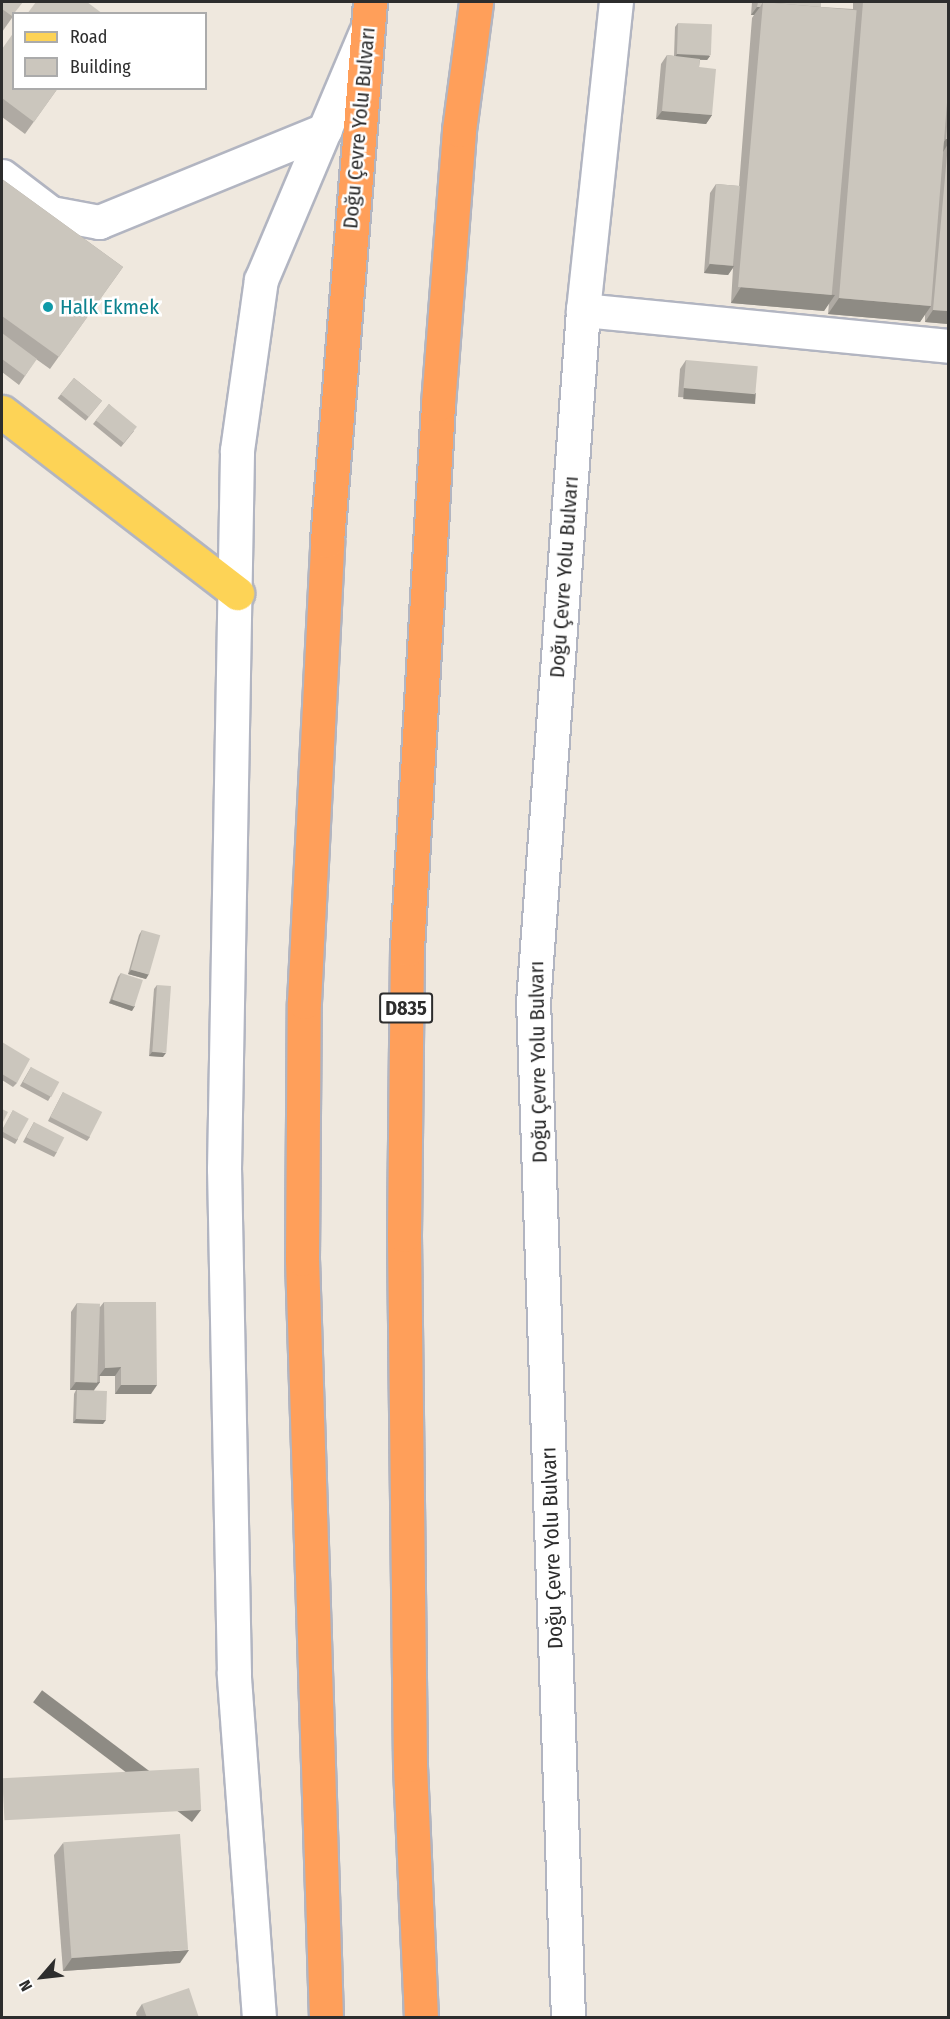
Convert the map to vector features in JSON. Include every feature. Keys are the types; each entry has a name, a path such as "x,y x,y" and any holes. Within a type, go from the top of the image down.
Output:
{"highway":[{"name":"D835","path":"421,2018 410,1765 404,1235 407,949 438,404 459,130 476,2"},
{"name":"Doğu Çevre Yolu Bulvarı","path":"326,2018 302,1259 304,1002 326,564 368,17"}],"main road":[{"path":"2,412 237,593"}],"street":[{"name":"Doğu Çevre Yolu Bulvarı","path":"568,2018 533,1003 583,310 616,2"},
{"path":"259,2018 234,1674 224,1169 237,593 237,450 261,280 325,130 368,17"},
{"path":"2,176 51,213 99,222 325,130"},
{"path":"583,310 948,346"}],"building":[{"path":"2,2 23,2 15,12 12,12 12,16 2,9"},
{"path":"36,2 87,2 100,12 28,12"},
{"path":"763,2 821,2 821,7"},
{"path":"763,2 857,10 832,295 738,287"},
{"path":"863,2 948,2 948,90 931,306 839,298"},
{"path":"678,23 712,24 711,55 677,54"},
{"path":"12,35 12,90 57,90 34,122 2,98 2,49"},
{"path":"667,55 700,59 699,67 716,69 712,115 662,111"},
{"path":"948,113 948,139 946,139"},
{"path":"948,144 948,311 933,310"},
{"name":"Halk Ekmek","path":"2,179 123,267 59,357 2,316"},
{"path":"716,184 740,186 733,266 709,264"},
{"path":"2,333 37,359 25,376 2,359"},
{"path":"686,360 758,366 755,394 684,388"},
{"path":"74,378 102,401 89,417 61,394"},
{"path":"109,404 137,427 124,443 96,420"},
{"path":"142,930 160,935 149,975 131,969"},
{"path":"121,973 143,980 134,1007 112,1000"},
{"path":"157,985 171,986 166,1053 152,1052"},
{"path":"2,1042 30,1059 17,1083 2,1074"},
{"path":"31,1067 59,1082 51,1097 23,1082"},
{"path":"63,1092 102,1112 89,1137 50,1117"},
{"path":"2,1109 8,1112 2,1124"},
{"path":"13,1110 29,1119 17,1140 2,1131"},
{"path":"34,1122 64,1137 57,1153 26,1137"},
{"path":"104,1302 156,1302 157,1385 121,1385 121,1367 105,1368"},
{"path":"77,1303 100,1304 97,1383 74,1382"},
{"path":"77,1390 107,1391 106,1420 76,1419"},
{"path":"199,1768 201,1810 4,1820 2,1778"},
{"path":"180,1834 188,1950 71,1958 63,1842"},
{"path":"189,1988 199,2018 147,2018 142,2004"}],"place":[{"name":"Halk Ekmek","path":"48,307"}]}
